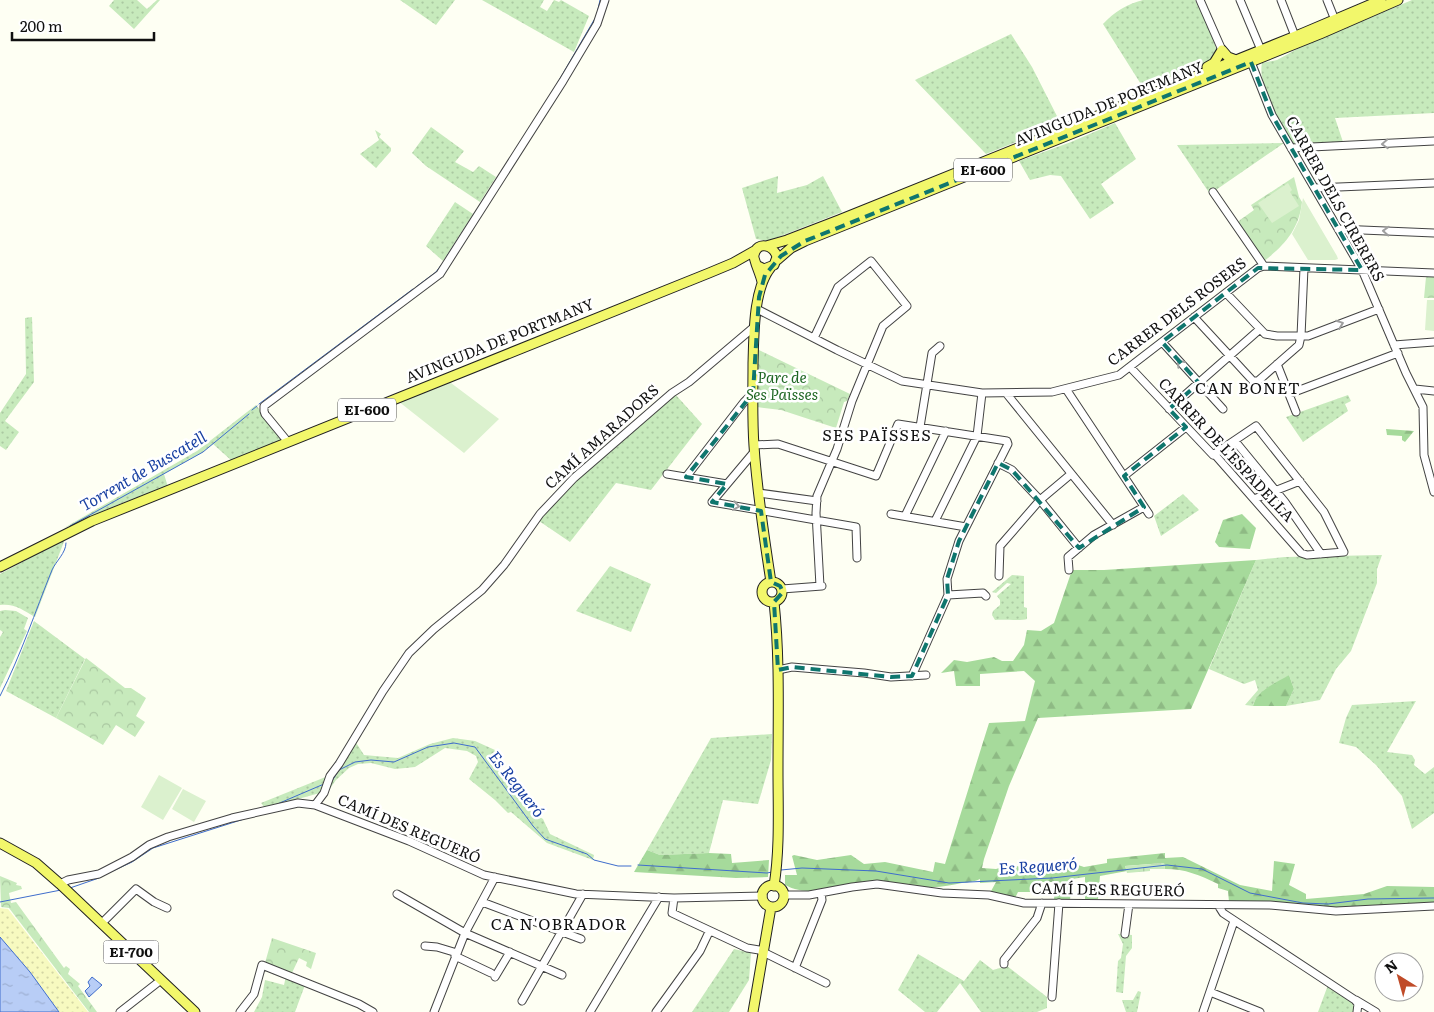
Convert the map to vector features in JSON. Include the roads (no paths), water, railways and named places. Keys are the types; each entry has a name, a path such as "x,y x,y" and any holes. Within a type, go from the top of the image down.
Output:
{"main road":[{"name":"AVINGUDA DE PORTMANY","path":"766,246 803,234 1381,0"},
{"name":"AVINGUDA DE PORTMANY","path":"774,264 791,248 805,241 1251,62 1398,0"},
{"path":"1146,96 1160,86 1214,64 1222,50 1228,57 1236,60"},
{"path":"766,246 775,251 774,264 762,283 754,327 753,393 754,448 760,511 771,582"},
{"name":"EI-600","path":"756,250 766,246"},
{"name":"AVINGUDA DE PORTMANY","path":"1,567 86,524 733,263 756,250"},
{"path":"756,250 754,257 762,283"},
{"name":"AVINGUDA DE PORTMANY","path":"733,263 746,262 758,265"},
{"name":"EI-600","path":"758,265 764,268 774,264"},
{"path":"771,582 778,583 782,589 782,596 774,602 764,598 762,592 765,585 771,582"},
{"path":"774,602 778,670 776,871 774,886"},
{"name":"EI-700","path":"0,843 36,863 64,887 195,1012"},
{"path":"774,886 782,890 784,895 780,904 771,907 764,902 762,896 765,889 774,886"},
{"path":"753,1012 771,907"}],"street":[{"path":"288,442 265,414 264,406 440,274 564,81 597,24 605,0"},
{"path":"1200,0 1222,50"},
{"path":"1240,0 1261,50"},
{"path":"1281,0 1295,36"},
{"path":"1327,0 1335,20"},
{"name":"CARRER DELS CIRERERS","path":"1251,62 1272,115 1362,270 1423,407 1424,455 1434,492"},
{"path":"1291,148 1434,141"},
{"path":"1314,188 1434,183"},
{"path":"1213,192 1264,266"},
{"path":"1338,229 1434,233"},
{"path":"782,589 821,586 816,520 817,496 832,462 866,364 882,326 907,306 871,261 838,287 814,338"},
{"name":"CARRER DELS ROSERS","path":"757,309 902,381 982,392 1052,392 1119,375 1226,292 1258,268 1264,266 1434,273"},
{"path":"1194,317 1253,381 1258,381 1299,345 1304,268"},
{"path":"1226,292 1265,334 1308,336 1379,309"},
{"name":"CAMÍ AMARADORS","path":"315,805 325,789 328,779 401,663 416,645 482,590 504,565 540,514 574,478 672,393 689,382 754,327"},
{"path":"1169,408 1260,329"},
{"path":"740,338 754,344"},
{"path":"1162,342 1223,409"},
{"path":"1394,345 1434,342"},
{"path":"920,427 932,353 940,346"},
{"path":"1289,394 1398,353"},
{"path":"1277,364 1296,412"},
{"name":"CARRER DE L'ESPADELLA","path":"1130,367 1216,456 1301,553 1321,554"},
{"path":"1066,389 1149,514"},
{"path":"1415,389 1434,391"},
{"path":"935,521 977,436 982,392"},
{"path":"686,477 753,393"},
{"path":"1006,393 1113,525"},
{"path":"857,558 856,527 712,502 754,448 778,444 876,476 898,424 1007,441 1008,444 959,541 947,579 948,595 912,676"},
{"path":"1213,455 1256,426 1324,512 1344,552 1321,554 1276,490 1235,441"},
{"path":"1124,476 1186,427"},
{"path":"904,516 946,431"},
{"path":"998,463 1012,470 1040,500 1079,548"},
{"path":"667,474 727,484"},
{"path":"999,576 1000,546 1040,500 1071,474"},
{"path":"1254,499 1300,481"},
{"path":"759,493 817,501"},
{"path":"1069,570 1068,557 1094,535 1144,507"},
{"path":"891,514 966,527"},
{"path":"948,595 984,593 986,596"},
{"path":"778,670 792,667 864,673 890,678 926,675"},
{"name":"CAMÍ DES REGUERÓ","path":"64,887 68,880 99,874 132,857 149,845 232,818 298,803 315,805 412,842 484,875 583,894 674,898 762,896"},
{"path":"434,1012 465,933 495,877"},
{"name":"CAMÍ DES REGUERÓ","path":"784,895 821,893 852,886 877,884 942,894 989,895 1016,902 1270,905 1336,911 1434,906"},
{"path":"102,923 136,889 154,902 167,908"},
{"path":"796,968 822,900 821,893"},
{"path":"398,894 465,933 562,975"},
{"path":"522,1001 583,894"},
{"path":"590,1012 659,897"},
{"path":"674,898 672,914 709,932 764,953 826,983"},
{"path":"482,902 581,939"},
{"path":"1004,964 1004,960 1037,918 1042,903"},
{"path":"1052,997 1059,903"},
{"path":"1126,934 1128,904"},
{"path":"1218,905 1219,910 1234,921 1376,1012"},
{"path":"1203,1012 1234,921"},
{"path":"656,1012 700,951 709,932"},
{"path":"425,946 437,947 456,955 493,975 510,952"},
{"path":"240,1012 254,994 262,965 358,1004 373,1012"},
{"path":"120,1012 161,980"},
{"path":"1210,992 1260,1012"},
{"path":"1355,1000 1358,1004 1357,1012"},
{"path":"356,1012 358,1004"}],"water":[{"path":"0,937 30,972 59,1012 0,1012"},
{"path":"92,977 102,985 89,997 85,991 90,986 88,982"}],"waterway":[{"name":"Torrent de Buscatell","path":"597,14 600,0"},
{"name":"Torrent de Buscatell","path":"554,89 594,20"},
{"name":"Torrent de Buscatell","path":"447,256 497,179"},
{"name":"Torrent de Buscatell","path":"416,287 436,272 442,264"},
{"name":"Torrent de Buscatell","path":"259,404 413,289"},
{"name":"Torrent de Buscatell","path":"252,410 257,406"},
{"name":"Torrent de Buscatell","path":"70,526 203,452 249,414"},
{"name":"Torrent de Buscatell","path":"0,696 8,681 52,570 63,554 66,543"},
{"name":"Es Regueró","path":"332,781 339,770 355,762 371,760 394,762 428,747 454,743 475,747 533,826 545,839 587,854 594,860 618,866 631,866"},
{"name":"Es Regueró","path":"275,805 324,784"},
{"name":"Es Regueró","path":"102,876 132,862 153,848 244,819"},
{"name":"Es Regueró","path":"638,865 772,872"},
{"name":"Es Regueró","path":"781,870 802,868 876,871 949,883 1052,878 1167,865 1202,869 1250,893 1303,903 1328,904 1368,899 1434,898"},
{"name":"Es Regueró","path":"70,888 99,878"},
{"name":"Es Regueró","path":"0,902 61,890"}],"district":[{"name":"CAN BONET","path":"1248,388"},
{"name":"SES PAÏSSES","path":"877,435"},
{"name":"CA N'OBRADOR","path":"559,924"}],"park label":[{"name":"Parc de Ses Païsses","path":"782,386"}]}
